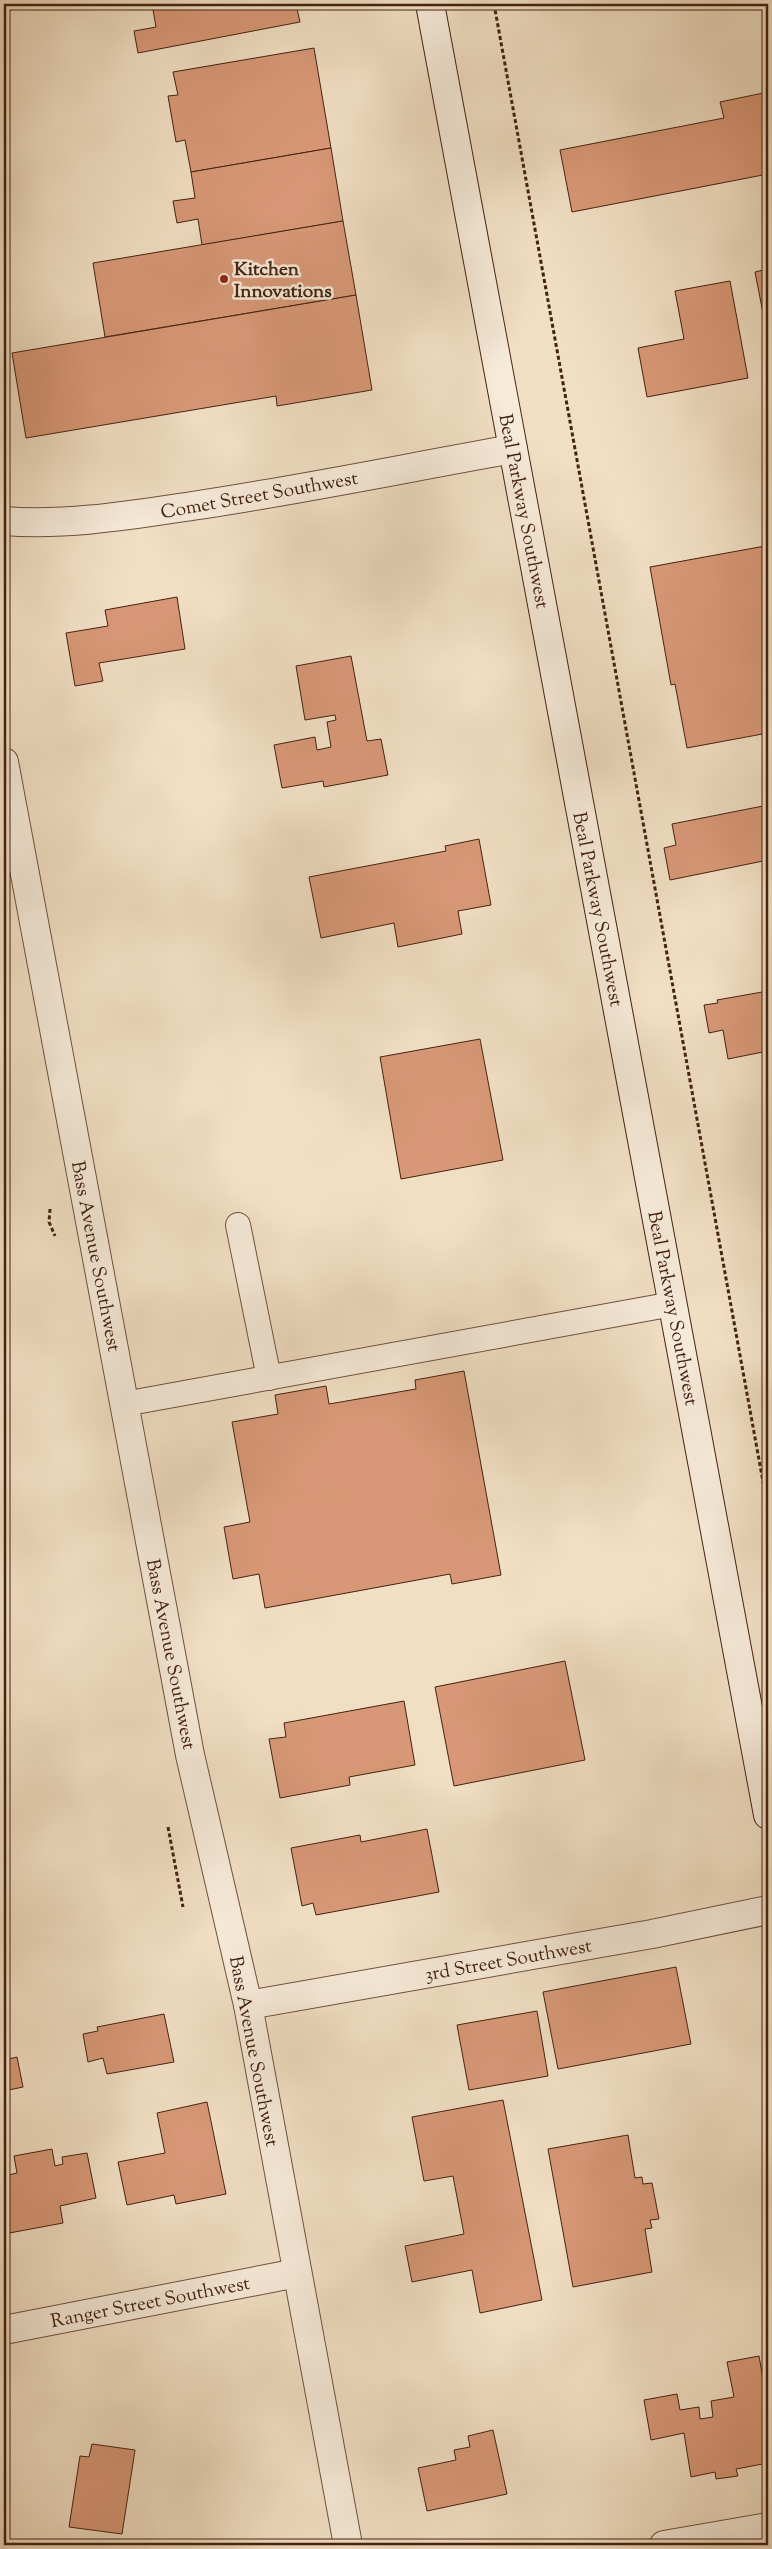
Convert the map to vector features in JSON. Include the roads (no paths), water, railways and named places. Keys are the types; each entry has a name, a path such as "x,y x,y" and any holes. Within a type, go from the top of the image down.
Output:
{"street":[{"name":"Beal Parkway Southwest","path":"430,4 768,1815"},
{"name":"Comet Street Southwest","path":"4,521 33,522 117,517 226,501 513,449"},
{"name":"Bass Avenue Southwest","path":"4,762 190,1755 248,2005 348,2545"},
{"name":"3rd Street Southwest","path":"248,2005 652,1934 768,1910"},
{"name":"Ranger Street Southwest","path":"4,2330 297,2273"},
{"path":"664,2545 768,2527"}],"lane":[{"path":"238,1225 269,1378"},
{"path":"124,1404 673,1304"}],"place":[{"name":"Kitchen Innovations","path":"224,279"}]}
